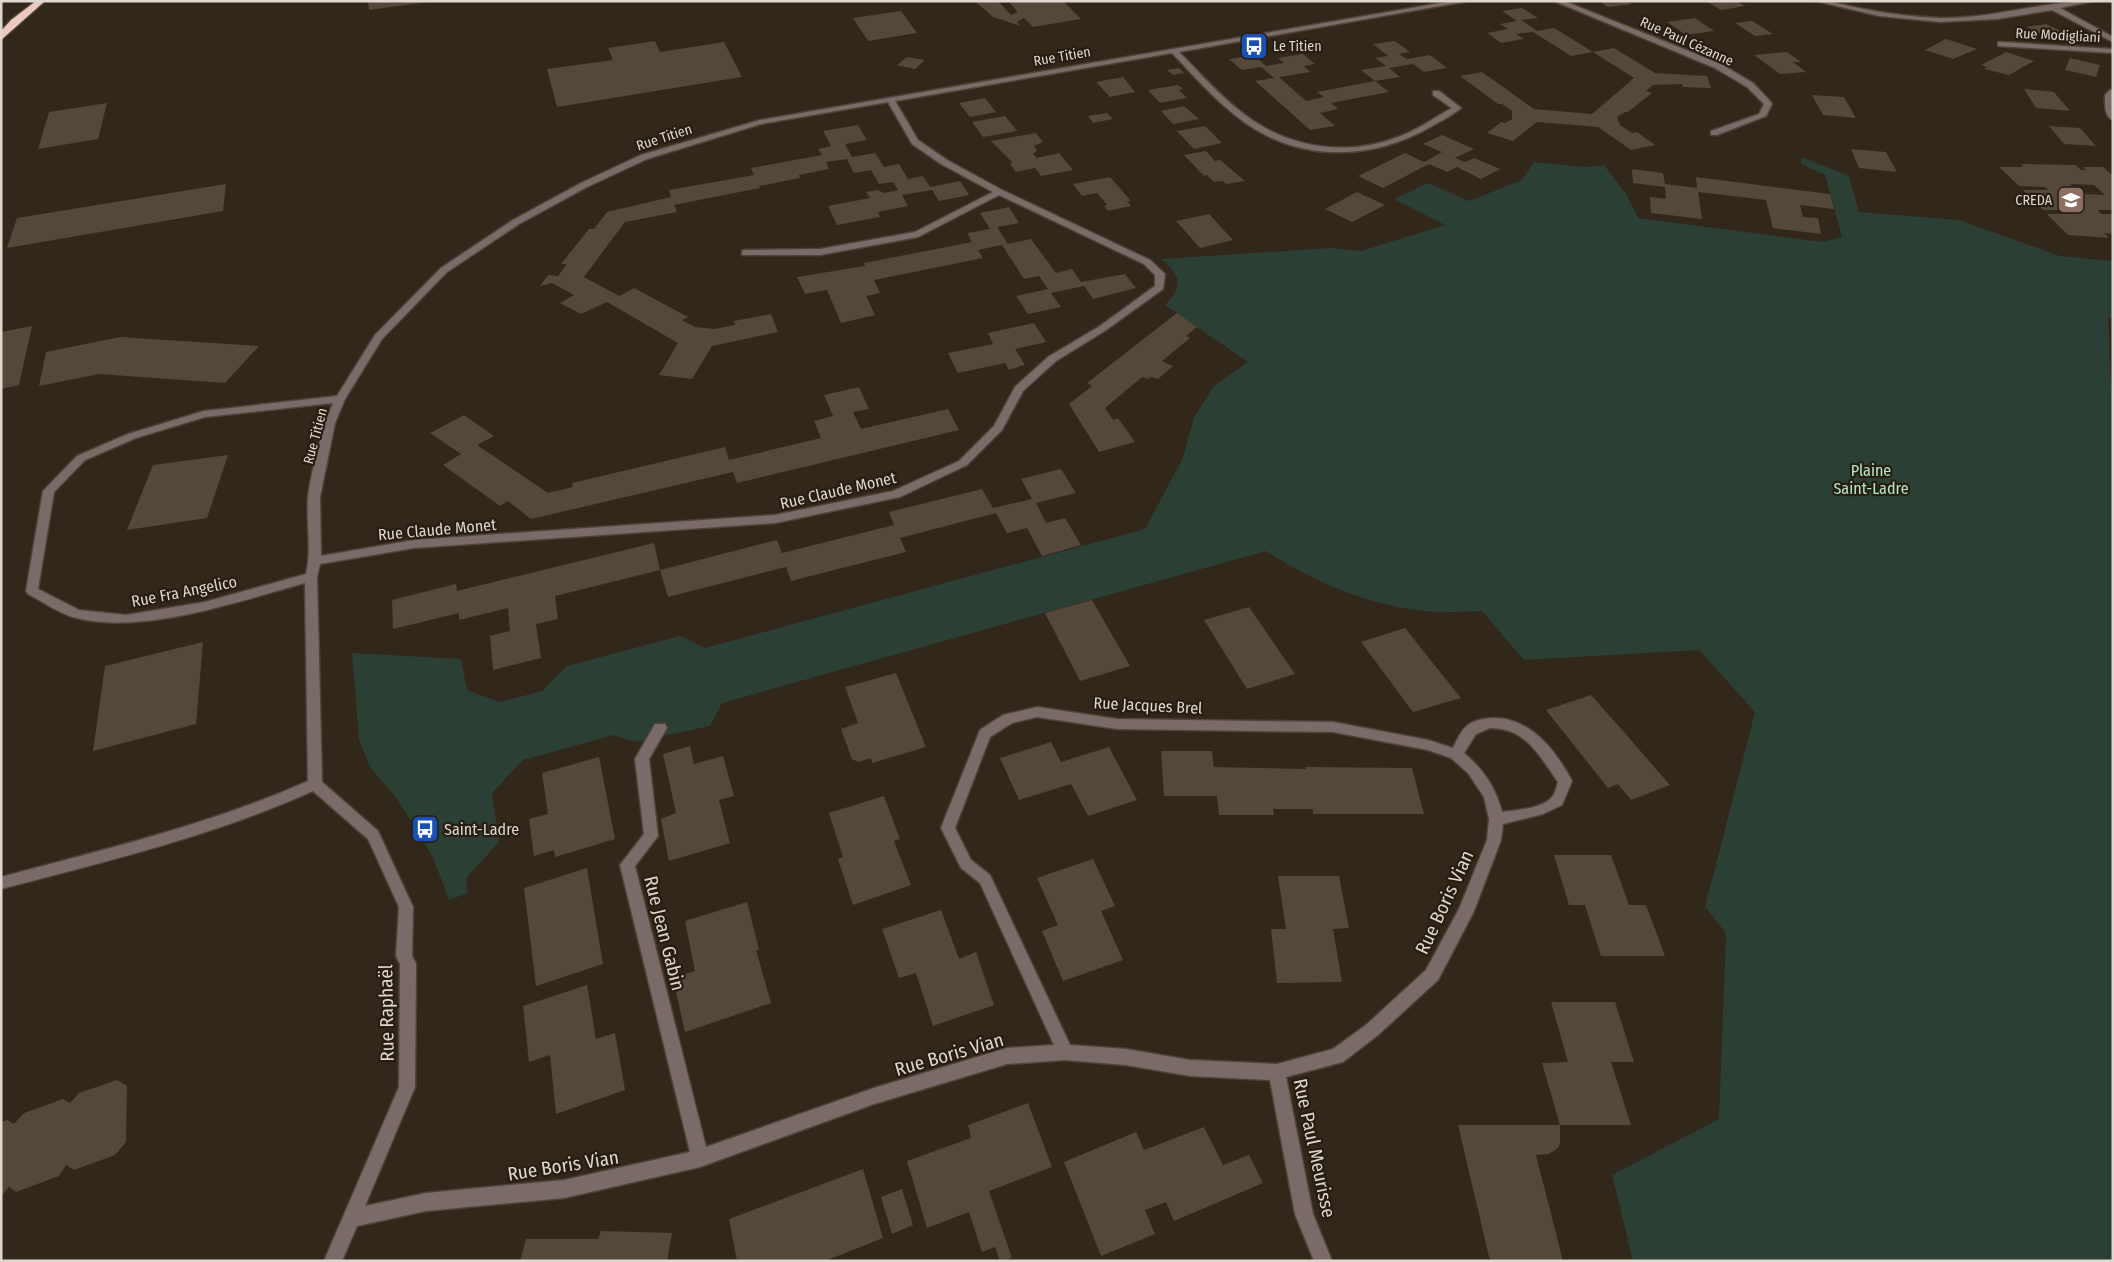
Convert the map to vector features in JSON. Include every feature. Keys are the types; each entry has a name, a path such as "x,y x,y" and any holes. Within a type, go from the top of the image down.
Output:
{"highway":[{"path":"1,37 14,22 41,1"}],"street":[{"name":"Rue Titien","path":"315,784 314,601 311,578 314,561 314,497 330,423 340,400 378,337 444,270 525,217 584,185 644,156 760,122 1465,1"},
{"name":"Rue Paul Cézanne","path":"1557,1 1718,66 1750,85 1768,104 1762,116 1714,133"},
{"path":"1819,1 1897,16 1939,20 1964,20 2092,1"},
{"name":"Rue Modigliani","path":"2052,7 2113,40"},
{"name":"Rue Modigliani","path":"2001,44 2113,51"},
{"path":"1174,51 1238,114 1266,131 1315,149 1338,152 1362,150 1393,142 1457,108 1436,93"},
{"path":"2113,92 2110,95 2109,108 2113,118"},
{"name":"Rue Claude Monet","path":"314,561 414,544 775,519 896,494 963,463 998,428 1019,389 1052,359 1103,328 1160,286 1160,274 1147,262 1000,192 944,162 915,142 890,99"},
{"path":"746,253 820,252 918,234 1000,192"},
{"name":"Rue Fra Angelico","path":"311,578 205,606 126,619 77,614 32,591 49,491 81,458 132,436 204,414 340,400"},
{"name":"Rue Jacques Brel","path":"1066,1052 985,879 966,864 948,828 985,734 1008,719 1037,712 1117,724 1333,726 1428,745"},
{"path":"1456,754 1471,729 1485,723 1502,722 1520,728 1534,737 1565,781 1562,792 1555,803 1524,814 1496,819"},
{"name":"Rue Jean Gabin","path":"660,728 642,760 651,836 627,865 700,1158"},
{"name":"Rue Boris Vian","path":"351,1218 426,1202 564,1189 700,1158 874,1096 1007,1056 1066,1052 1126,1057 1190,1068 1277,1072 1337,1056 1372,1030 1432,975 1466,911 1494,840 1496,819 1491,796 1473,769 1456,754 1428,745"},
{"path":"1,883 176,836 271,805 315,784"},
{"name":"Rue Raphaël","path":"315,784 373,835 406,907 404,956 408,964 407,1087 333,1261"},
{"name":"Rue Paul Meurisse","path":"1277,1072 1304,1214 1323,1261"}],"green space":[{"name":"Plaine Saint-Ladre","path":"1801,157 1849,176 1859,212 1959,220 2060,256 2113,261 2113,317 2108,318 2111,385 2113,387 2113,1261 1633,1261 1612,1175 1719,1119 1726,933 1705,907 1755,712 1699,650 1524,660 1482,611 1433,612 1388,605 1345,592 1285,563 1266,551 722,703 710,726 634,742 614,735 523,760 492,793 499,842 466,878 468,893 449,900 434,860 421,836 397,799 370,767 359,740 352,653 461,659 467,690 500,702 542,691 567,666 680,636 705,648 1145,529 1183,458 1194,417 1214,386 1248,362 1165,305 1175,291 1178,281 1173,271 1161,259 1330,248 1361,251 1445,225 1394,199 1428,183 1469,201 1522,180 1534,162 1585,167 1604,165 1626,194 1638,218 1823,242 1842,237 1825,175 1801,164"}],"building":[{"path":"368,1 428,1 428,2 369,10"},
{"path":"975,1 998,1 1011,15 1018,12 1008,1 1063,1 1081,19 1033,27 1024,18 1017,22 1021,26 993,17"},
{"path":"1599,1 1627,1 1632,4 1608,7"},
{"path":"1706,1 1736,1 1745,6 1721,10"},
{"path":"1522,8 1538,18 1521,20 1537,31 1554,28 1593,52 1571,56 1533,32 1516,34 1524,39 1501,43 1487,33 1508,29 1500,24 1517,21 1502,11"},
{"path":"901,11 917,33 868,41 853,18"},
{"path":"1695,18 1714,31 1686,35 1667,22"},
{"path":"1752,21 1773,34 1755,36 1735,23"},
{"path":"2046,24 2080,37 2054,41 2026,27"},
{"path":"1946,39 1977,49 1953,59 1925,50"},
{"path":"655,41 660,52 724,42 742,77 557,107 547,69 613,60 608,48"},
{"path":"1395,41 1410,52 1399,54 1407,59 1430,55 1447,68 1424,72 1413,64 1389,68 1400,77 1375,81 1361,70 1386,66 1375,58 1388,56 1373,44"},
{"path":"1614,48 1655,73 1707,76 1711,88 1683,87 1682,84 1653,85 1646,91 1652,93 1628,112 1617,117 1620,125 1632,133 1637,132 1655,145 1631,150 1598,127 1537,122 1513,141 1487,133 1501,122 1505,123 1512,119 1512,111 1502,104 1498,104 1460,76 1482,72 1534,109 1592,114 1634,78 1593,52"},
{"path":"1787,52 1801,62 1793,62 1806,72 1780,74 1754,55"},
{"path":"2006,52 2034,61 2009,75 1984,69 1987,67 1981,65"},
{"path":"1303,54 1315,64 1304,66 1310,72 1279,77 1306,101 1324,97 1317,92 1375,81 1389,92 1331,103 1338,109 1320,113 1335,126 1310,130 1255,81 1274,78 1261,67 1242,70 1229,59 1254,55 1266,66 1284,63 1278,58"},
{"path":"907,57 925,60 915,69 897,65"},
{"path":"2070,58 2100,65 2096,77 2065,70"},
{"path":"1179,68 1184,73 1173,75 1167,70"},
{"path":"1123,77 1135,92 1110,97 1096,82"},
{"path":"1178,85 1183,89 1179,90 1187,98 1160,103 1148,90"},
{"path":"2024,89 2054,92 2070,111 2036,108"},
{"path":"1812,95 1844,97 1856,118 1823,115"},
{"path":"985,98 996,112 970,117 959,103"},
{"path":"107,103 98,139 38,149 49,112"},
{"path":"1184,106 1199,119 1173,124 1161,111"},
{"path":"1107,113 1113,119 1093,123 1088,116"},
{"path":"1005,116 1017,131 983,137 972,122"},
{"path":"858,125 867,140 845,144 852,157 875,153 884,167 899,164 908,179 923,176 930,187 960,181 969,195 939,201 932,190 902,195 908,206 878,212 880,217 837,225 828,206 870,198 866,192 878,190 884,193 898,190 893,182 879,184 871,170 854,173 847,159 826,162 829,169 799,175 800,178 674,205 677,212 625,222 584,277 619,296 634,288 688,317 682,320 695,327 715,329 735,325 734,321 771,314 778,332 712,346 692,379 659,375 678,343 607,302 581,314 560,303 574,295 552,283 540,286 548,275 558,276 567,264 561,264 589,229 594,229 607,212 671,197 669,190 754,175 751,168 822,155 818,149 831,146 823,131"},
{"path":"1205,126 1222,143 1194,149 1177,131"},
{"path":"2049,126 2080,128 2096,146 2064,144"},
{"path":"1036,133 1043,142 1034,146 1037,151 1033,154 1037,158 1059,153 1073,170 1041,176 1035,168 1016,172 1010,164 1012,162 991,141"},
{"path":"1442,135 1474,149 1455,158 1465,162 1474,158 1500,169 1481,179 1457,167 1447,172 1429,164 1383,188 1358,176 1405,153 1424,162 1442,152 1423,144"},
{"path":"1851,149 1886,152 1897,172 1859,168"},
{"path":"1206,151 1215,161 1220,160 1245,181 1226,184 1223,181 1214,182 1207,175 1204,176 1184,155"},
{"path":"2021,164 2076,165 2081,170 2086,170 2083,167 2103,167 2113,176 2113,210 2098,210 2101,214 2113,214 2113,234 2104,233 2109,238 2068,235 2047,214 2073,214 2069,210 2043,210 2023,190 2048,190 2045,187 2019,186 1999,167 2023,167","holes":["2070,184 2094,185 2105,195 2081,194"]},
{"path":"1632,169 1663,173 1665,184 1697,188 1696,177 1830,194 1834,209 1800,205 1803,217 1818,218 1821,234 1773,228 1766,200 1698,192 1702,219 1651,213 1650,197 1666,199 1665,187 1633,183"},
{"path":"1110,177 1131,201 1127,201 1131,206 1108,211 1104,206 1107,205 1097,193 1082,196 1073,184"},
{"path":"226,184 223,211 7,248 17,218"},
{"path":"1357,192 1385,205 1352,222 1325,209"},
{"path":"1009,207 1019,223 997,227 1008,244 1031,239 1056,273 1072,269 1081,282 1125,274 1136,288 1093,299 1084,286 1051,293 1061,307 1028,314 1016,296 1048,289 1039,276 1024,279 1002,245 978,250 983,258 874,280 880,293 866,296 875,315 841,323 827,290 805,294 797,277 865,266 864,263 972,242 967,233 990,229 980,213"},
{"path":"1209,214 1233,240 1200,248 1176,221"},
{"path":"1177,313 1197,327 1186,336 1190,338 1162,361 1173,366 1158,379 1142,377 1105,408 1113,420 1118,418 1135,442 1099,452 1069,404 1092,386 1087,383"},
{"path":"1034,323 1046,342 1015,349 1025,365 1009,370 1005,363 958,373 948,353 993,344 988,333"},
{"path":"32,326 19,385 1,389 1,332"},
{"path":"120,337 259,346 225,383 99,374 39,386 46,352"},
{"path":"859,387 869,409 853,412 861,429 948,409 959,430 737,483 733,472 531,519 508,501 500,506 443,465 461,454 430,433 464,415 494,436 477,445 548,493 573,487 572,483 725,447 729,460 821,438 814,421 833,416 824,395"},
{"path":"228,455 207,518 127,530 153,465"},
{"path":"1061,469 1076,493 1036,503 1046,523 1065,518 1081,545 1042,556 1027,528 1007,533 996,513 900,538 906,552 791,581 786,567 668,597 660,570 777,540 782,553 894,525 889,512 982,489 993,508 1032,499 1021,479"},
{"path":"654,543 660,570 555,596 558,619 536,624 541,658 493,670 490,636 510,631 508,608 459,620 459,613 393,629 392,600 456,584 457,591"},
{"path":"1092,600 1130,666 1080,681 1045,613"},
{"path":"1249,607 1295,674 1247,689 1204,620"},
{"path":"1405,628 1461,698 1413,712 1361,642"},
{"path":"203,642 196,724 93,751 105,666"},
{"path":"896,673 926,747 872,763 871,758 858,762 852,759 841,729 858,723 845,687"},
{"path":"1591,695 1670,785 1631,800 1618,784 1608,788 1546,710"},
{"path":"1051,742 1061,762 1109,747 1137,800 1088,816 1071,784 1019,800 1000,758"},
{"path":"690,746 694,764 723,756 734,796 719,800 730,843 669,861 661,819 676,813 663,754"},
{"path":"1161,751 1212,751 1214,767 1306,769 1305,767 1412,768 1424,814 1313,814 1313,809 1273,809 1274,815 1219,815 1217,796 1164,796"},
{"path":"599,757 615,839 555,857 554,850 534,856 529,819 548,814 542,773"},
{"path":"884,796 900,839 894,841 911,885 853,905 838,859 843,857 829,813"},
{"path":"1554,855 1611,855 1629,905 1646,905 1665,956 1601,956 1585,905 1569,905"},
{"path":"1093,859 1115,906 1101,911 1123,960 1063,981 1042,931 1058,925 1037,878"},
{"path":"587,868 603,964 536,986 524,888"},
{"path":"1278,876 1339,876 1349,928 1333,929 1342,982 1277,983 1271,929 1286,929"},
{"path":"747,902 759,950 756,950 771,1003 685,1032 673,978 695,971 685,921"},
{"path":"941,910 959,959 976,952 994,1005 933,1026 916,973 899,978 882,929"},
{"path":"587,985 596,1039 615,1033 625,1090 556,1114 550,1055 529,1062 523,1006"},
{"path":"1551,1002 1615,1002 1634,1062 1611,1062 1631,1125 1560,1125 1542,1063 1568,1062"},
{"path":"117,1080 127,1086 126,1142 115,1155 74,1170 66,1165 59,1176 16,1192 9,1187 1,1196 1,1122 7,1120 14,1124 24,1113 63,1099 70,1103 79,1093"},
{"path":"1028,1103 1052,1167 989,1191 1012,1258 1000,1261 995,1247 982,1252 969,1212 927,1228 907,1161 971,1138 968,1125"},
{"path":"1458,1125 1560,1125 1560,1143 1558,1148 1549,1154 1536,1155 1563,1261 1490,1261"},
{"path":"1204,1127 1223,1165 1249,1155 1263,1183 1174,1221 1166,1202 1145,1210 1155,1234 1101,1256 1064,1162 1136,1132 1144,1150"},
{"path":"863,1169 883,1238 825,1261 737,1261 729,1219"},
{"path":"902,1189 913,1225 892,1234 881,1197"},
{"path":"601,1231 672,1233 667,1261 520,1261 526,1239 598,1239"}],"place":[{"name":"Le Titien","path":"1254,46"},
{"name":"CREDA","path":"2071,200"},
{"name":"Saint-Ladre","path":"425,829"}]}
